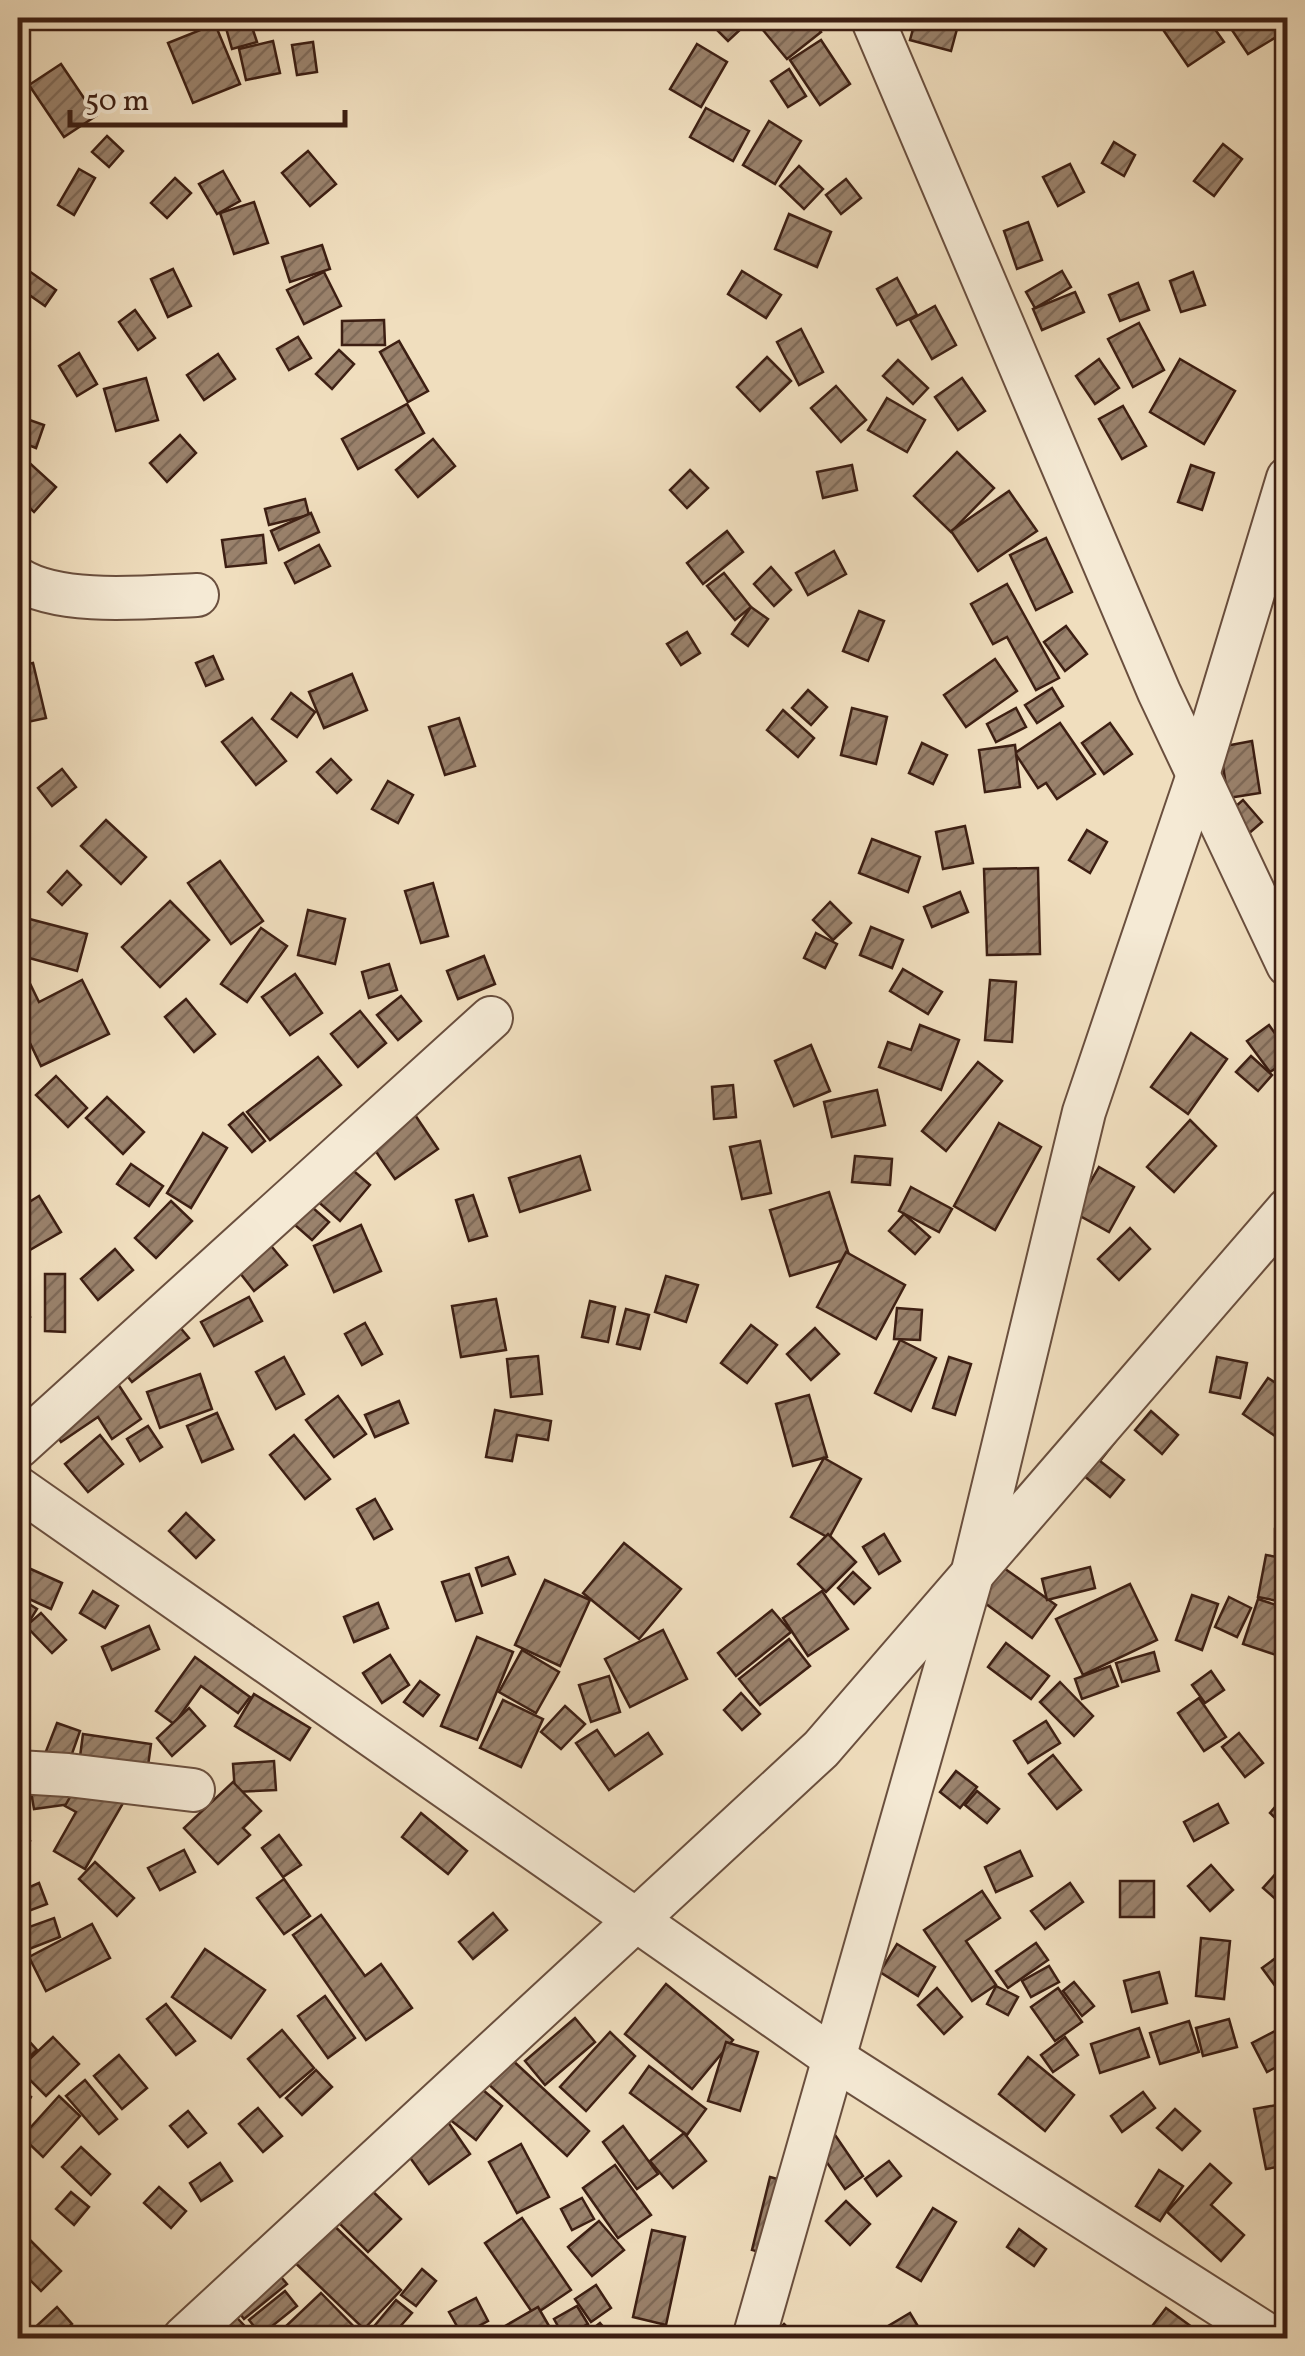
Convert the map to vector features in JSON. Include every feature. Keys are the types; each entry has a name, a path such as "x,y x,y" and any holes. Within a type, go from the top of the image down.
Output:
{"street":[{"path":"872,18 1159,692 1288,965"},
{"path":"754,2338 972,1574 1084,1112 1198,775 1288,478"},
{"path":"18,579 30,586 101,597 197,595"},
{"path":"18,1447 491,1018"},
{"path":"184,2338 821,1749 1288,1209"},
{"path":"18,1488 835,2059 1272,2338"},
{"path":"18,1772 192,1790"}],"building":[{"path":"705,18 734,18 743,27 728,41"},
{"path":"753,18 809,18 821,32 787,59"},
{"path":"916,18 960,18 951,51 910,40"},
{"path":"1155,18 1207,18 1224,42 1188,66"},
{"path":"1244,18 1288,18 1288,30 1248,54 1230,27"},
{"path":"250,21 257,42 232,49 226,28"},
{"path":"215,24 240,84 193,103 168,43"},
{"path":"821,40 850,84 820,105 790,60"},
{"path":"273,41 280,73 246,80 239,49"},
{"path":"313,42 317,72 297,75 292,45"},
{"path":"697,44 727,62 701,107 670,89"},
{"path":"61,64 96,116 64,137 29,85"},
{"path":"789,69 806,96 788,107 771,81"},
{"path":"706,108 749,131 733,161 690,137"},
{"path":"769,121 801,141 775,184 743,165"},
{"path":"107,136 123,151 109,167 92,152"},
{"path":"1114,142 1135,155 1124,176 1102,163"},
{"path":"1223,144 1242,159 1214,196 1194,181"},
{"path":"308,151 336,184 310,206 282,173"},
{"path":"1070,164 1084,192 1058,206 1043,177"},
{"path":"799,166 823,189 804,209 780,186"},
{"path":"79,169 95,178 74,215 58,205"},
{"path":"223,171 240,201 217,214 199,184"},
{"path":"175,178 191,193 167,218 151,203"},
{"path":"846,179 861,198 841,214 826,195"},
{"path":"254,202 268,243 234,254 220,213"},
{"path":"789,214 831,232 817,267 775,249"},
{"path":"1028,222 1042,260 1017,269 1004,231"},
{"path":"322,245 330,269 290,282 282,257"},
{"path":"22,266 56,290 45,306 18,287"},
{"path":"173,269 191,306 168,317 151,279"},
{"path":"742,271 781,295 766,318 728,294"},
{"path":"1062,271 1071,287 1035,308 1026,292"},
{"path":"324,272 341,306 304,324 287,290"},
{"path":"1193,272 1205,305 1181,312 1170,281"},
{"path":"897,278 917,315 897,325 877,289"},
{"path":"1138,283 1149,310 1120,321 1109,295"},
{"path":"1075,292 1084,312 1042,330 1033,309"},
{"path":"935,306 956,345 932,359 910,320"},
{"path":"135,310 155,338 138,350 119,322"},
{"path":"384,320 385,345 342,345 342,321"},
{"path":"1139,323 1164,370 1133,387 1108,339"},
{"path":"801,329 823,372 799,385 777,342"},
{"path":"298,337 311,358 289,370 277,349"},
{"path":"399,341 428,391 408,402 380,352"},
{"path":"339,350 354,364 332,389 316,374"},
{"path":"79,353 97,384 77,396 59,366"},
{"path":"218,354 235,379 204,400 187,375"},
{"path":"767,357 791,381 760,411 737,387"},
{"path":"1099,359 1119,388 1095,404 1076,376"},
{"path":"1180,359 1235,391 1204,444 1150,412"},
{"path":"898,360 928,388 913,404 883,376"},
{"path":"146,378 158,420 116,431 104,389"},
{"path":"962,378 985,411 958,430 935,397"},
{"path":"836,386 866,420 841,442 811,408"},
{"path":"887,398 925,420 907,452 868,430"},
{"path":"407,404 424,433 358,469 342,439"},
{"path":"1123,406 1146,446 1122,459 1099,419"},
{"path":"21,417 44,425 36,448 18,441"},
{"path":"180,435 196,453 167,482 150,463"},
{"path":"433,439 455,466 418,497 396,470"},
{"path":"957,452 994,488 951,532 914,496"},
{"path":"24,458 56,487 34,512 18,497 18,466"},
{"path":"852,465 857,490 823,498 817,472"},
{"path":"1191,465 1214,473 1202,510 1178,502"},
{"path":"690,470 708,488 687,508 670,490"},
{"path":"1009,491 1037,531 978,571 951,531"},
{"path":"305,499 309,515 269,525 265,509"},
{"path":"311,513 319,532 279,550 271,531"},
{"path":"727,531 743,552 703,584 687,563"},
{"path":"263,535 266,563 226,567 222,540"},
{"path":"1046,538 1072,592 1036,610 1010,555"},
{"path":"319,545 330,566 295,583 285,563"},
{"path":"834,551 846,574 808,595 796,573"},
{"path":"771,567 791,590 774,606 754,584"},
{"path":"724,573 751,607 735,620 707,586"},
{"path":"1007,584 1059,678 1036,690 1007,637 993,644 971,604"},
{"path":"751,607 768,619 748,646 732,634"},
{"path":"859,611 884,621 868,661 843,651"},
{"path":"1066,626 1087,654 1065,671 1044,642"},
{"path":"687,632 700,653 681,665 667,644"},
{"path":"213,656 223,679 206,686 196,663"},
{"path":"995,659 1017,691 966,727 944,695"},
{"path":"33,663 46,718 18,724 18,666"},
{"path":"352,674 367,710 324,728 309,692"},
{"path":"1052,688 1063,706 1037,723 1025,705"},
{"path":"808,690 827,707 811,725 792,708"},
{"path":"291,693 315,712 297,737 272,719"},
{"path":"852,708 887,717 876,764 841,755"},
{"path":"1016,708 1026,727 996,742 987,724"},
{"path":"783,710 814,738 798,757 767,730"},
{"path":"252,718 286,761 256,785 222,742"},
{"path":"459,718 475,766 445,775 429,727"},
{"path":"1060,723 1095,774 1057,799 1046,783 1038,788 1015,753"},
{"path":"1110,723 1132,754 1104,774 1082,743"},
{"path":"1252,741 1260,793 1228,798 1220,747"},
{"path":"922,743 947,755 933,784 909,773"},
{"path":"1015,745 1020,787 985,792 979,750"},
{"path":"331,759 351,780 337,793 317,772"},
{"path":"62,769 76,787 52,806 38,788"},
{"path":"388,781 413,795 398,823 372,809"},
{"path":"1243,800 1262,822 1247,835 1228,813"},
{"path":"106,820 146,857 121,884 81,846"},
{"path":"965,826 973,863 943,869 936,832"},
{"path":"1087,830 1107,842 1090,873 1069,860"},
{"path":"872,839 920,857 908,892 859,873"},
{"path":"220,861 263,921 231,944 188,883"},
{"path":"1038,868 1040,954 987,955 984,869"},
{"path":"67,871 81,885 62,905 48,892"},
{"path":"433,883 448,936 421,943 405,891"},
{"path":"960,892 968,912 932,927 924,907"},
{"path":"170,901 209,940 160,987 122,947"},
{"path":"830,902 851,923 833,940 813,920"},
{"path":"308,910 345,919 335,964 298,955"},
{"path":"18,916 87,934 77,971 18,955"},
{"path":"871,927 903,940 892,968 860,955"},
{"path":"261,928 287,946 247,1002 221,984"},
{"path":"816,933 837,944 825,968 804,958"},
{"path":"484,956 495,984 458,999 447,971"},
{"path":"18,959 39,1002 82,980 109,1034 41,1066 18,1018"},
{"path":"389,964 397,990 369,998 362,972"},
{"path":"903,969 942,992 928,1014 890,991"},
{"path":"295,974 322,1013 290,1035 262,997"},
{"path":"990,980 1016,982 1012,1042 985,1040"},
{"path":"401,996 421,1021 398,1040 377,1015"},
{"path":"186,999 215,1034 194,1052 165,1017"},
{"path":"360,1011 386,1043 358,1067 331,1034"},
{"path":"920,1025 959,1040 941,1090 879,1067 888,1042 911,1050"},
{"path":"1269,1025 1288,1052 1288,1060 1270,1072 1247,1041"},
{"path":"1191,1033 1227,1059 1188,1114 1151,1087"},
{"path":"811,1045 830,1091 794,1106 775,1061"},
{"path":"1251,1056 1272,1075 1258,1091 1236,1072"},
{"path":"318,1057 341,1085 270,1140 247,1112"},
{"path":"978,1062 1002,1081 946,1151 922,1131"},
{"path":"56,1076 87,1108 68,1127 36,1095"},
{"path":"733,1085 736,1117 714,1119 712,1087"},
{"path":"877,1090 885,1125 832,1137 824,1102"},
{"path":"107,1097 144,1132 123,1154 86,1118"},
{"path":"411,1109 438,1149 395,1179 368,1140"},
{"path":"243,1113 265,1141 252,1152 229,1125"},
{"path":"1190,1120 1216,1146 1174,1192 1147,1167"},
{"path":"999,1123 1041,1147 995,1230 954,1206"},
{"path":"203,1133 227,1148 191,1208 167,1193"},
{"path":"760,1141 771,1193 742,1199 730,1147"},
{"path":"334,1154 370,1185 340,1221 305,1190"},
{"path":"580,1156 590,1190 520,1212 509,1178"},
{"path":"855,1156 892,1159 890,1185 852,1182"},
{"path":"131,1164 163,1186 149,1206 117,1184"},
{"path":"1099,1167 1134,1187 1109,1232 1073,1212"},
{"path":"911,1187 952,1209 939,1232 899,1211"},
{"path":"829,1192 850,1258 790,1276 770,1210"},
{"path":"296,1193 329,1222 312,1240 279,1211"},
{"path":"473,1195 487,1236 469,1241 456,1200"},
{"path":"39,1196 61,1232 28,1251 18,1234 18,1209"},
{"path":"171,1201 192,1221 156,1258 135,1238"},
{"path":"904,1214 930,1237 915,1254 889,1231"},
{"path":"361,1225 381,1271 334,1292 314,1246"},
{"path":"1130,1228 1150,1249 1119,1280 1098,1259"},
{"path":"257,1229 287,1265 254,1291 226,1255"},
{"path":"115,1249 133,1270 98,1300 81,1279"},
{"path":"846,1252 905,1285 876,1339 817,1307"},
{"path":"45,1274 65,1274 65,1332 45,1331"},
{"path":"666,1276 698,1285 686,1322 655,1312"},
{"path":"249,1297 262,1321 214,1346 201,1322"},
{"path":"496,1299 506,1350 461,1357 452,1306"},
{"path":"590,1301 615,1307 608,1342 582,1337"},
{"path":"18,1306 30,1317 18,1331"},
{"path":"897,1308 922,1310 920,1340 894,1339"},
{"path":"626,1309 649,1315 640,1349 617,1344"},
{"path":"168,1313 189,1338 132,1382 112,1357"},
{"path":"365,1323 382,1354 362,1365 345,1334"},
{"path":"751,1325 777,1345 747,1383 721,1363"},
{"path":"815,1328 839,1354 811,1380 787,1354"},
{"path":"900,1340 936,1358 911,1411 875,1393"},
{"path":"538,1356 542,1394 511,1397 507,1359"},
{"path":"284,1357 304,1394 276,1409 256,1372"},
{"path":"949,1357 971,1364 955,1415 933,1408"},
{"path":"1217,1357 1247,1363 1240,1398 1210,1392"},
{"path":"200,1374 212,1409 160,1428 147,1392"},
{"path":"112,1375 141,1419 112,1439 98,1417 61,1442 46,1418"},
{"path":"1268,1378 1288,1391 1288,1445 1243,1414"},
{"path":"809,1395 827,1457 793,1466 776,1404"},
{"path":"338,1396 366,1434 334,1457 306,1420"},
{"path":"399,1401 408,1423 375,1437 365,1415"},
{"path":"495,1410 551,1421 548,1440 517,1435 512,1461 486,1457"},
{"path":"1151,1411 1178,1435 1162,1454 1135,1430"},
{"path":"217,1413 233,1449 202,1462 187,1426"},
{"path":"1130,1423 1100,1461 1124,1480 1110,1497 1062,1458"},
{"path":"148,1426 162,1447 140,1461 127,1439"},
{"path":"100,1435 123,1464 88,1492 65,1464"},
{"path":"294,1435 330,1479 305,1499 270,1455"},
{"path":"824,1458 861,1479 829,1538 791,1517"},
{"path":"375,1499 392,1529 374,1539 357,1509"},
{"path":"186,1513 214,1540 196,1558 169,1531"},
{"path":"1275,1529 1288,1529 1288,1556 1275,1556"},
{"path":"828,1534 856,1562 826,1592 798,1564"},
{"path":"884,1534 900,1561 879,1574 863,1547"},
{"path":"624,1543 681,1589 639,1639 583,1593"},
{"path":"1266,1555 1288,1559 1288,1603 1258,1597"},
{"path":"508,1557 515,1574 482,1586 476,1568"},
{"path":"24,1566 62,1583 51,1609 18,1594"},
{"path":"1001,1566 1056,1605 1032,1638 978,1598"},
{"path":"1090,1567 1095,1588 1047,1600 1042,1579"},
{"path":"853,1572 870,1588 854,1604 838,1588"},
{"path":"469,1574 482,1613 456,1621 442,1582"},
{"path":"545,1580 590,1600 560,1666 515,1645"},
{"path":"1130,1584 1157,1640 1083,1675 1056,1619"},
{"path":"93,1591 118,1606 105,1628 80,1613"},
{"path":"822,1591 848,1629 808,1656 783,1618"},
{"path":"1192,1595 1218,1604 1202,1650 1176,1640"},
{"path":"18,1597 37,1609 18,1640"},
{"path":"1229,1597 1251,1608 1237,1637 1215,1627"},
{"path":"1258,1599 1288,1609 1288,1659 1243,1644"},
{"path":"378,1603 388,1628 354,1642 344,1617"},
{"path":"772,1610 791,1632 736,1676 718,1653"},
{"path":"41,1613 66,1640 52,1653 26,1626"},
{"path":"149,1626 159,1649 112,1670 102,1647"},
{"path":"663,1630 687,1679 630,1707 605,1659"},
{"path":"477,1637 513,1652 477,1740 441,1726"},
{"path":"789,1639 810,1666 760,1705 739,1679"},
{"path":"1006,1643 1049,1676 1031,1699 988,1667"},
{"path":"522,1650 559,1672 536,1713 499,1692"},
{"path":"1154,1652 1159,1671 1122,1682 1116,1663"},
{"path":"390,1655 409,1685 382,1703 363,1673"},
{"path":"195,1657 250,1697 238,1713 201,1686 174,1724 156,1711"},
{"path":"1110,1666 1118,1686 1082,1699 1075,1679"},
{"path":"1211,1671 1224,1690 1205,1703 1192,1685"},
{"path":"609,1676 620,1712 591,1722 579,1685"},
{"path":"420,1681 439,1695 423,1716 404,1702"},
{"path":"1060,1682 1093,1716 1074,1736 1040,1702"},
{"path":"741,1693 760,1714 742,1730 724,1710"},
{"path":"254,1694 310,1728 290,1760 235,1726"},
{"path":"1199,1698 1226,1737 1204,1751 1178,1713"},
{"path":"503,1700 543,1719 521,1767 480,1748"},
{"path":"565,1706 585,1724 561,1749 541,1732"},
{"path":"189,1708 205,1726 172,1756 157,1738"},
{"path":"1046,1721 1060,1743 1028,1763 1014,1741"},
{"path":"57,1723 80,1731 67,1768 43,1759"},
{"path":"597,1730 615,1756 648,1733 662,1754 609,1790 576,1743"},
{"path":"1239,1733 1263,1763 1245,1777 1222,1747"},
{"path":"83,1734 151,1744 147,1773 79,1764"},
{"path":"1053,1755 1081,1790 1057,1809 1029,1774"},
{"path":"274,1761 276,1790 235,1792 233,1764"},
{"path":"66,1768 71,1804 34,1809 28,1774"},
{"path":"956,1771 977,1787 960,1808 940,1792"},
{"path":"83,1774 126,1798 85,1869 54,1851 76,1812 65,1806"},
{"path":"233,1782 261,1811 243,1828 250,1835 218,1864 184,1828"},
{"path":"977,1791 999,1809 987,1823 965,1805"},
{"path":"1281,1800 1288,1805 1287,1829 1270,1813"},
{"path":"1218,1804 1228,1823 1194,1841 1184,1822"},
{"path":"421,1813 467,1851 448,1874 402,1837"},
{"path":"18,1835 30,1841 18,1868"},
{"path":"279,1835 301,1865 283,1877 262,1848"},
{"path":"184,1850 195,1872 160,1890 148,1868"},
{"path":"1020,1851 1032,1876 996,1892 985,1867"},
{"path":"95,1862 134,1898 117,1916 79,1879"},
{"path":"1211,1865 1233,1890 1210,1911 1188,1886"},
{"path":"1279,1870 1288,1878 1288,1910 1263,1888"},
{"path":"284,1879 310,1916 284,1934 257,1898"},
{"path":"1120,1881 1154,1881 1154,1917 1120,1917"},
{"path":"39,1883 47,1904 18,1915 18,1892"},
{"path":"1070,1883 1083,1902 1045,1929 1031,1911"},
{"path":"982,1891 1000,1918 966,1941 996,1985 972,2001 924,1930"},
{"path":"493,1913 507,1930 473,1959 459,1942"},
{"path":"321,1915 365,1976 381,1964 412,2008 366,2040 293,1935"},
{"path":"54,1918 60,1937 24,1951 18,1931"},
{"path":"92,1924 110,1958 46,1991 29,1957"},
{"path":"1201,1938 1230,1941 1224,1999 1196,1996"},
{"path":"1036,1943 1048,1960 1008,1988 996,1971"},
{"path":"897,1944 935,1967 918,1996 880,1972"},
{"path":"205,1949 265,1990 231,2038 172,1997"},
{"path":"1288,1949 1288,1995 1284,1998 1262,1968"},
{"path":"1049,1966 1059,1982 1031,1997 1022,1981"},
{"path":"1159,1972 1167,2003 1132,2012 1124,1981"},
{"path":"1074,1982 1094,2006 1082,2016 1063,1991"},
{"path":"666,1984 733,2040 692,2089 625,2034"},
{"path":"996,1986 1018,1997 1008,2015 987,2004"},
{"path":"937,1988 962,2017 944,2034 918,2005"},
{"path":"1058,1988 1082,2022 1055,2041 1031,2007"},
{"path":"325,1996 355,2038 328,2058 298,2016"},
{"path":"166,2004 195,2041 176,2055 147,2019"},
{"path":"575,2018 595,2042 545,2085 525,2061"},
{"path":"1229,2019 1237,2047 1203,2056 1196,2028"},
{"path":"1189,2021 1199,2052 1160,2064 1150,2033"},
{"path":"1139,2028 1149,2057 1100,2073 1091,2044"},
{"path":"18,2029 37,2050 18,2067"},
{"path":"282,2030 314,2068 280,2097 248,2059"},
{"path":"1277,2030 1288,2051 1288,2061 1267,2072 1252,2043"},
{"path":"610,2032 635,2056 586,2111 560,2087"},
{"path":"53,2037 79,2064 46,2096 19,2069"},
{"path":"1065,2037 1078,2055 1053,2072 1041,2055"},
{"path":"726,2042 758,2052 740,2111 708,2101"},
{"path":"119,2055 147,2088 122,2109 94,2076"},
{"path":"509,2057 589,2131 567,2156 486,2082"},
{"path":"1028,2057 1074,2095 1045,2131 999,2094"},
{"path":"649,2066 706,2109 687,2135 630,2093"},
{"path":"316,2070 332,2087 302,2115 286,2098"},
{"path":"85,2080 117,2119 99,2134 66,2096"},
{"path":"471,2080 502,2106 476,2140 444,2115"},
{"path":"18,2088 31,2097 18,2120"},
{"path":"1143,2092 1155,2108 1122,2132 1111,2116"},
{"path":"59,2096 80,2116 43,2157 22,2137"},
{"path":"1288,2103 1288,2165 1266,2169 1254,2109"},
{"path":"258,2108 282,2136 263,2152 239,2124"},
{"path":"1175,2109 1200,2131 1182,2150 1157,2128"},
{"path":"188,2111 206,2133 188,2147 170,2126"},
{"path":"448,2122 470,2154 429,2184 406,2152"},
{"path":"623,2126 658,2174 637,2189 603,2142"},
{"path":"833,2132 863,2176 845,2189 815,2145"},
{"path":"684,2133 706,2161 673,2188 650,2161"},
{"path":"521,2144 549,2197 517,2213 489,2162"},
{"path":"81,2147 110,2174 91,2195 62,2167"},
{"path":"889,2161 901,2176 877,2196 865,2179"},
{"path":"220,2163 232,2181 201,2201 190,2183"},
{"path":"1210,2164 1231,2183 1211,2205 1244,2235 1221,2261 1167,2212"},
{"path":"615,2165 651,2215 618,2238 583,2188"},
{"path":"1159,2170 1183,2186 1160,2221 1136,2206"},
{"path":"770,2177 799,2185 780,2258 752,2250"},
{"path":"360,2179 401,2219 368,2252 327,2211"},
{"path":"159,2187 186,2211 171,2228 144,2203"},
{"path":"71,2192 89,2207 74,2225 56,2209"},
{"path":"582,2198 594,2219 572,2230 561,2209"},
{"path":"846,2201 870,2224 850,2245 826,2221"},
{"path":"933,2208 956,2222 921,2281 897,2267"},
{"path":"325,2217 401,2290 364,2329 288,2256"},
{"path":"522,2218 571,2290 534,2315 485,2243"},
{"path":"599,2221 624,2250 592,2276 568,2247"},
{"path":"1019,2229 1046,2249 1034,2266 1007,2247"},
{"path":"652,2230 685,2237 666,2325 633,2317"},
{"path":"30,2240 61,2271 41,2291 18,2268 18,2253"},
{"path":"264,2257 287,2284 244,2319 222,2291"},
{"path":"422,2269 436,2281 416,2306 401,2295"},
{"path":"596,2285 611,2308 591,2322 575,2299"},
{"path":"285,2291 297,2306 261,2335 249,2320"},
{"path":"321,2293 365,2338 294,2338 284,2328"},
{"path":"476,2298 488,2321 462,2335 449,2312"},
{"path":"396,2300 412,2313 390,2338 382,2338 371,2330"},
{"path":"225,2305 256,2338 199,2338"},
{"path":"577,2306 588,2324 564,2337 554,2319"},
{"path":"57,2307 72,2324 56,2338 34,2338 29,2333"},
{"path":"538,2307 556,2338 484,2338"},
{"path":"1166,2308 1207,2338 1143,2338"},
{"path":"910,2313 925,2338 868,2338"},
{"path":"600,2323 613,2338 582,2337"},
{"path":"784,2324 798,2338 770,2338"},
{"path":"1007,2328 1012,2338 986,2338"}]}
